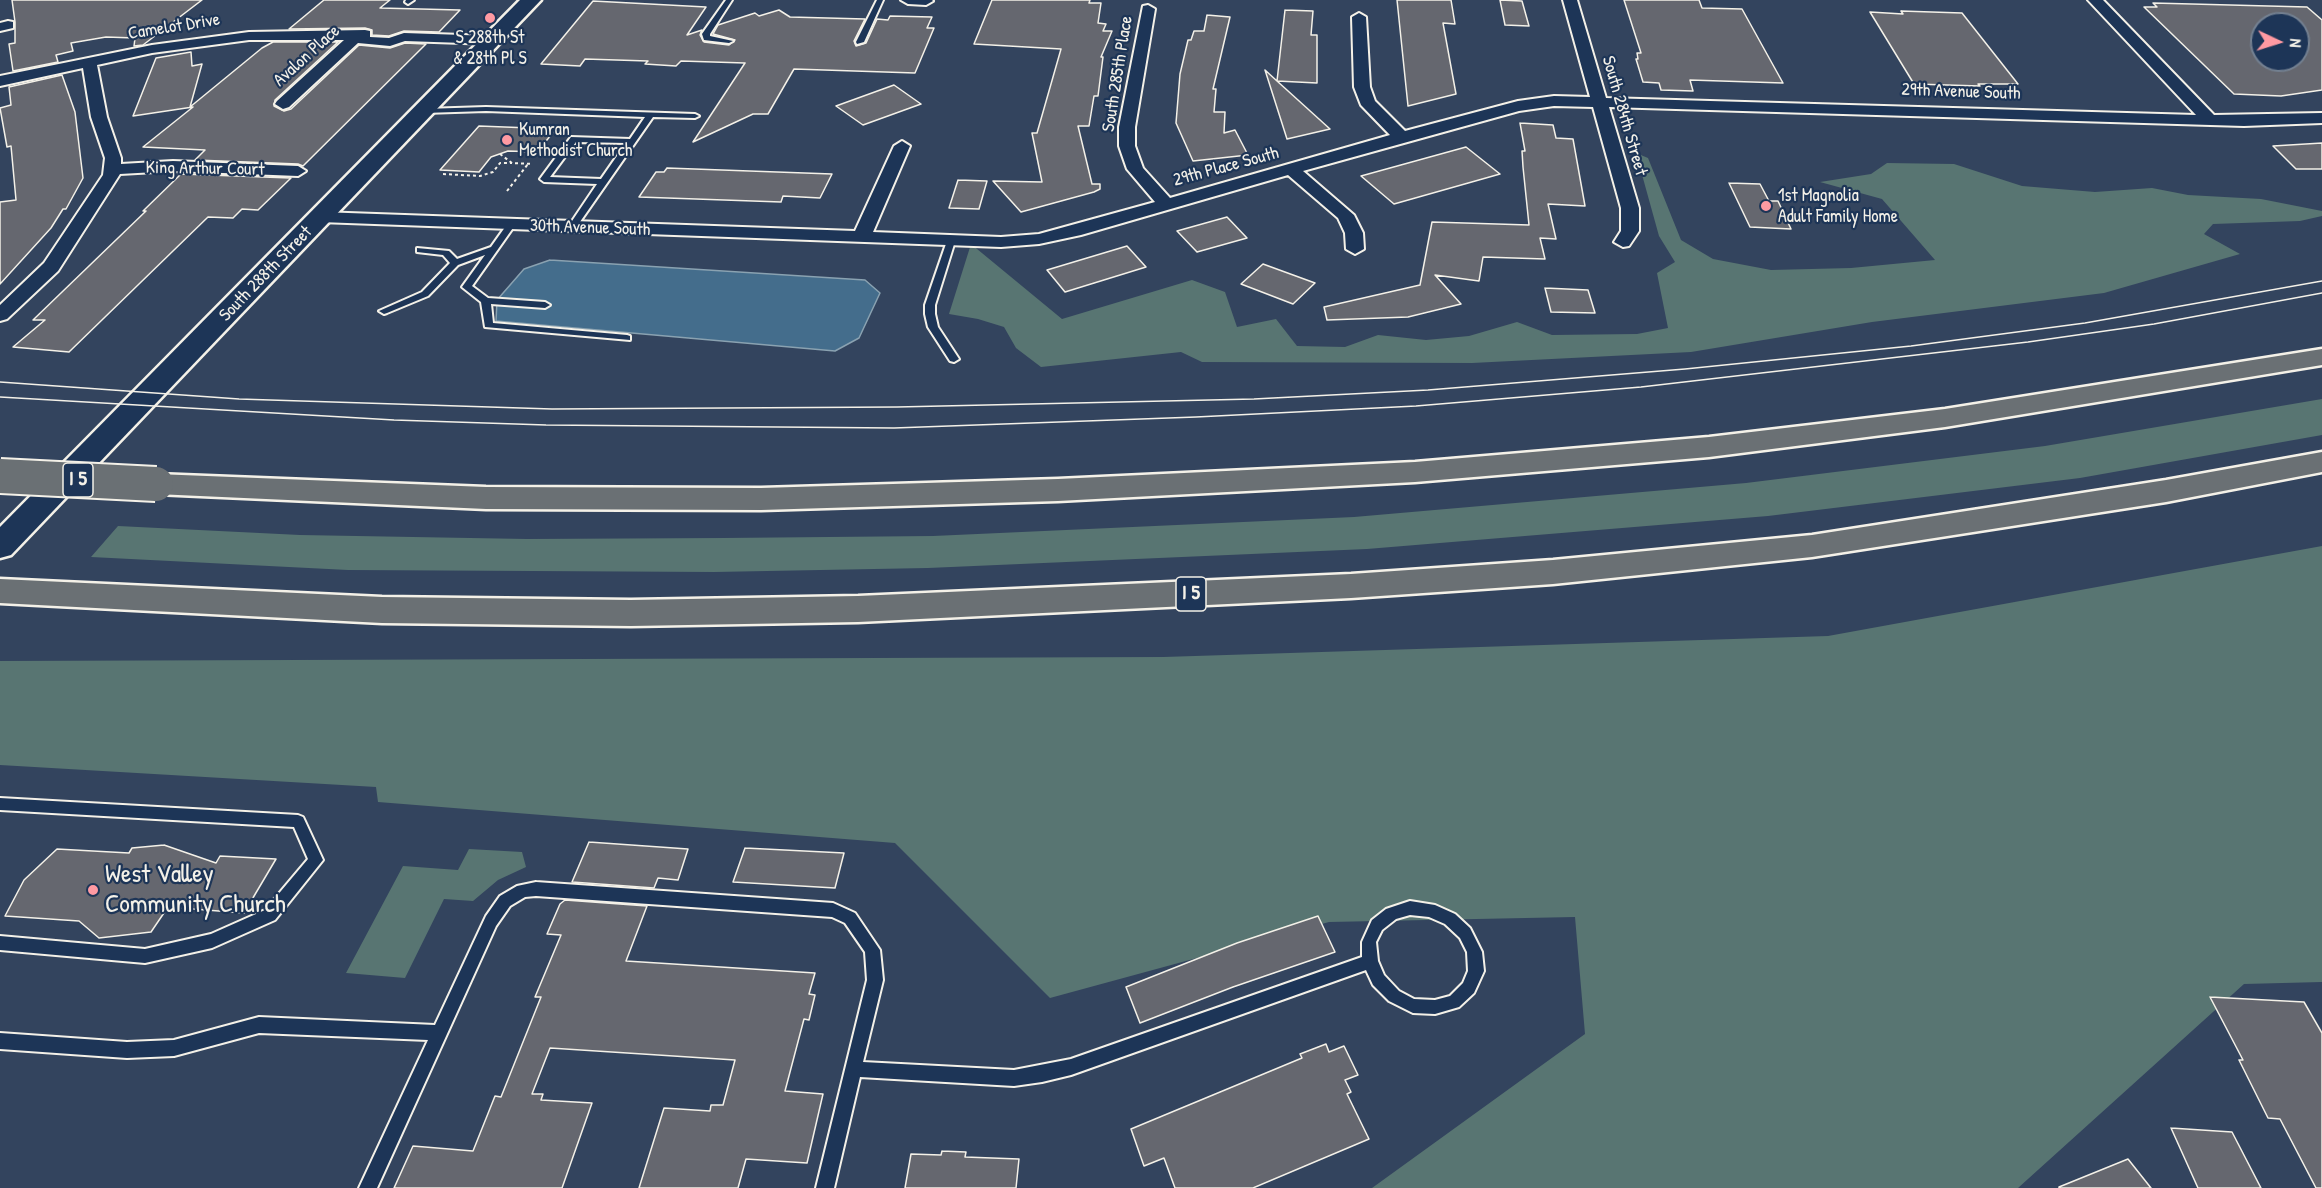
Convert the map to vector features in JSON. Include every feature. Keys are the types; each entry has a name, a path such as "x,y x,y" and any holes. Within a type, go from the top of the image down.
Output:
{"highway":[{"name":"I 5","path":"0,476 486,498 761,499 1058,490 1415,472 1709,447 1945,418 2322,357"},
{"name":"I 5","path":"0,591 382,610 631,614 870,608 1339,586 1553,572 1812,546 2166,490 2322,462"}],"main road":[{"name":"South 288th Street","path":"0,547 531,0"}],"street":[{"path":"908,0 926,0"},
{"name":"South 284th Street","path":"1570,0 1630,208 1630,231 1623,242"},
{"path":"2095,0 2210,120"},
{"name":"South 285th Place","path":"1148,9 1127,127 1127,146 1135,168 1166,204"},
{"path":"1359,17 1362,87 1367,102 1379,117 1402,137"},
{"name":"Camelot Drive","path":"0,81 89,61 238,37 297,34 357,36 366,41 390,42 404,37 492,40"},
{"name":"Avalon Place","path":"283,104 357,36"},
{"path":"0,315 37,282 55,262 104,188 113,169 113,158 99,117 89,61"},
{"name":"29th Avenue South","path":"1598,100 2210,120 2272,121 2322,118"},
{"name":"29th Place South","path":"861,238 1002,242 1039,239 1518,106 1554,101 1598,100"},
{"path":"861,238 902,146"},
{"name":"King Arthur Court","path":"113,169 173,166 298,171"},
{"path":"1291,170 1345,215 1354,233 1355,249"},
{"name":"30th Avenue South","path":"320,218 861,238"}],"lane":[{"path":"729,0 706,34 707,38 729,41"},
{"path":"860,42 880,0"},
{"path":"424,111 457,112 486,109 695,116"},
{"path":"572,227 650,114"},
{"path":"603,182 544,179 574,139 631,141"},
{"path":"511,225 466,287 486,301 545,305"},
{"path":"951,241 930,304 930,314 933,327 954,359"},
{"path":"384,311 425,294 455,263 493,249"},
{"path":"420,250 446,253 455,263"},
{"path":"486,301 488,325 627,338"},
{"path":"0,804 298,821 316,860 270,915 212,941 145,956 0,943"},
{"path":"368,1188 491,921 505,901 522,891 536,889 833,910 850,918 872,950 875,980 825,1188"},
{"path":"1410,908 1430,910 1449,919 1465,933 1474,952 1476,971 1469,988 1454,1002 1435,1007 1413,1006 1394,996 1378,980 1370,962 1369,942 1377,925 1391,914 1410,908"},
{"path":"854,1069 1014,1078 1071,1068 1370,962"},
{"path":"0,1041 127,1050 174,1048 259,1025 439,1033"}],"path":[{"path":"500,154 512,163"},
{"path":"443,174 480,176 493,172 500,163 555,165"},
{"path":"507,191 528,164"}],"green space":[{"path":"1636,153 1648,158 1681,240 1713,259 1771,270 1851,268 1935,260 1882,199 1820,182 1871,174 1887,163 1954,164 2022,186 2095,192 2152,188 2188,195 2261,199 2322,211 2322,216 2300,221 2213,224 2204,234 2240,254 2104,293 1872,322 1691,352 1472,363 1202,362 1181,352 1041,367 1016,348 1004,327 978,319 949,314 971,244 1062,319 1192,280 1225,292 1237,327 1276,319 1297,346 1345,347 1378,335 1426,340 1469,336 1517,322 1552,335 1637,334 1668,328 1657,273 1675,262 1659,236"},
{"path":"2322,399 2322,435 2080,478 1768,516 1367,549 928,568 714,572 348,570 91,557 118,526 300,535 527,539 723,538 933,536 1354,517 1746,483 2045,446"},
{"path":"2322,546 2322,982 2244,984 2018,1188 1372,1188 1585,1034 1575,917 1329,922 1050,998 895,843 378,802 376,787 0,765 0,661 1163,657 1828,636"},
{"path":"469,849 522,852 526,867 498,880 473,901 444,899 405,978 346,973 403,866 458,870"}],"water":[{"path":"550,260 865,280 880,293 859,338 835,351 496,321 497,300 524,269"}],"building":[{"path":"12,0 202,0 143,45 134,46 135,38 106,37 71,43 73,51 56,55 58,62 13,71 9,44 15,43"},
{"path":"324,0 390,0 380,8 460,10 439,32 404,31 389,36 372,35 372,30 365,28 289,29"},
{"path":"992,0 1090,0 1089,3 1101,3 1098,23 1106,24 1103,31 1112,31 1101,57 1103,57 1098,96 1094,96 1089,126 1078,126 1092,184 1100,184 1100,189 1021,212 993,181 1042,182 1032,133 1037,133 1061,49 974,44"},
{"path":"1397,0 1451,0 1455,24 1443,23 1456,94 1408,106"},
{"path":"1500,0 1522,1 1529,26 1505,25"},
{"path":"1624,0 1699,0 1702,8 1742,9 1783,83 1690,80 1693,91 1661,90 1659,83 1643,82 1636,59 1638,59 1637,53 1641,53"},
{"path":"593,1 706,7 687,35 702,30 700,35 704,42 729,45 735,40 713,34 718,25 755,13 759,16 779,10 790,17 865,19 854,41 856,46 866,43 877,19 888,20 890,16 932,17 927,28 934,28 915,73 794,69 768,114 753,114 693,142 745,63 681,61 676,66 645,64 648,61 585,59 580,66 541,64"},
{"path":"2153,3 2307,7 2322,20 2322,90 2281,96 2234,94 2144,7 2157,7"},
{"path":"1285,10 1313,11 1311,35 1317,35 1317,83 1277,81"},
{"path":"1901,11 1962,13 2018,84 1978,84 1980,86 1914,84 1870,12 1903,14"},
{"path":"1207,15 1230,17 1213,89 1216,89 1214,112 1225,112 1224,133 1235,130 1248,155 1193,161 1176,123 1180,74 1188,40 1191,40 1194,31 1204,31"},
{"path":"273,42 338,42 275,100 274,106 284,111 291,109 359,45 390,48 405,43 426,44 303,166 195,160 205,150 143,147 193,107 133,116 156,58 191,52 192,66 202,64 190,107 262,48"},
{"path":"1265,70 1330,129 1287,139"},
{"path":"62,75 75,112 83,178 66,209 63,209 51,228 0,284 0,202 16,200 11,146 7,147 0,108 11,105 9,87"},
{"path":"894,85 921,104 863,125 836,106"},
{"path":"1520,123 1553,125 1556,138 1573,139 1585,206 1548,204 1556,239 1540,238 1545,259 1483,257 1479,281 1435,275 1461,304 1408,317 1327,320 1324,307 1420,285 1432,222 1529,225 1522,151 1525,151"},
{"name":"Kumran Methodist Church","path":"479,126 556,129 537,152 508,151 491,157 479,172 440,170"},
{"path":"2322,143 2322,169 2296,169 2273,146"},
{"path":"1466,147 1500,174 1394,204 1361,176"},
{"path":"667,168 832,174 820,198 783,196 781,202 639,197 656,172 664,172"},
{"path":"181,174 291,178 258,210 242,209 233,218 208,217 69,352 13,347 45,320 33,320"},
{"path":"958,180 987,181 979,209 949,208"},
{"name":"1st Magnolia Adult Family Home","path":"1729,183 1760,184 1769,201 1778,201 1791,229 1750,227"},
{"path":"1227,217 1247,238 1197,252 1177,231"},
{"path":"1127,246 1146,267 1065,292 1047,270"},
{"path":"1263,264 1315,283 1293,304 1241,284"},
{"path":"1545,288 1588,290 1595,313 1551,312"},
{"path":"589,842 688,849 678,880 658,878 654,888 572,882"},
{"name":"West Valley Community Church","path":"164,845 216,863 220,856 276,859 244,913 168,907 151,932 99,938 79,921 5,916 24,880 57,849 129,853 132,848"},
{"path":"745,848 844,853 835,888 733,882"},
{"path":"565,900 647,906 626,961 815,973 809,994 815,995 809,1020 804,1019 785,1091 823,1094 807,1163 746,1159 738,1188 639,1188 664,1108 710,1111 711,1105 723,1105 735,1060 550,1048 532,1094 543,1094 541,1100 592,1103 562,1188 394,1188 413,1146 473,1151 495,1096 501,1097 541,997 535,997 561,935 547,934 560,904"},
{"path":"1318,916 1335,952 1233,987 1140,1023 1126,987 1237,943"},
{"path":"2210,997 2304,1002 2322,1033 2322,1188 2316,1188 2280,1119 2268,1118 2239,1060 2243,1060"},
{"path":"1326,1044 1329,1052 1344,1046 1358,1075 1345,1080 1351,1092 1347,1094 1369,1139 1253,1188 1175,1188 1164,1158 1144,1166 1131,1129 1302,1058 1300,1054"},
{"path":"2171,1128 2232,1132 2261,1188 2198,1188"},
{"path":"942,1151 966,1152 965,1157 1019,1159 1016,1188 905,1188 911,1154 941,1155"},
{"path":"2128,1159 2151,1188 2059,1188 2059,1187"}],"tram line":[{"path":"0,382 239,399 552,409 897,407 1254,399 1428,390 1685,369 1911,346 2085,323 2322,281"},
{"path":"0,397 394,420 546,425 894,428 1196,417 1416,406 1641,387 2028,342 2154,324 2322,293"}],"place":[{"name":"S 288th St & 28th Pl S","path":"490,18"},
{"name":"Kumran Methodist Church","path":"507,140"},
{"name":"1st Magnolia Adult Family Home","path":"1766,206"},
{"name":"West Valley Community Church","path":"93,890"}]}
